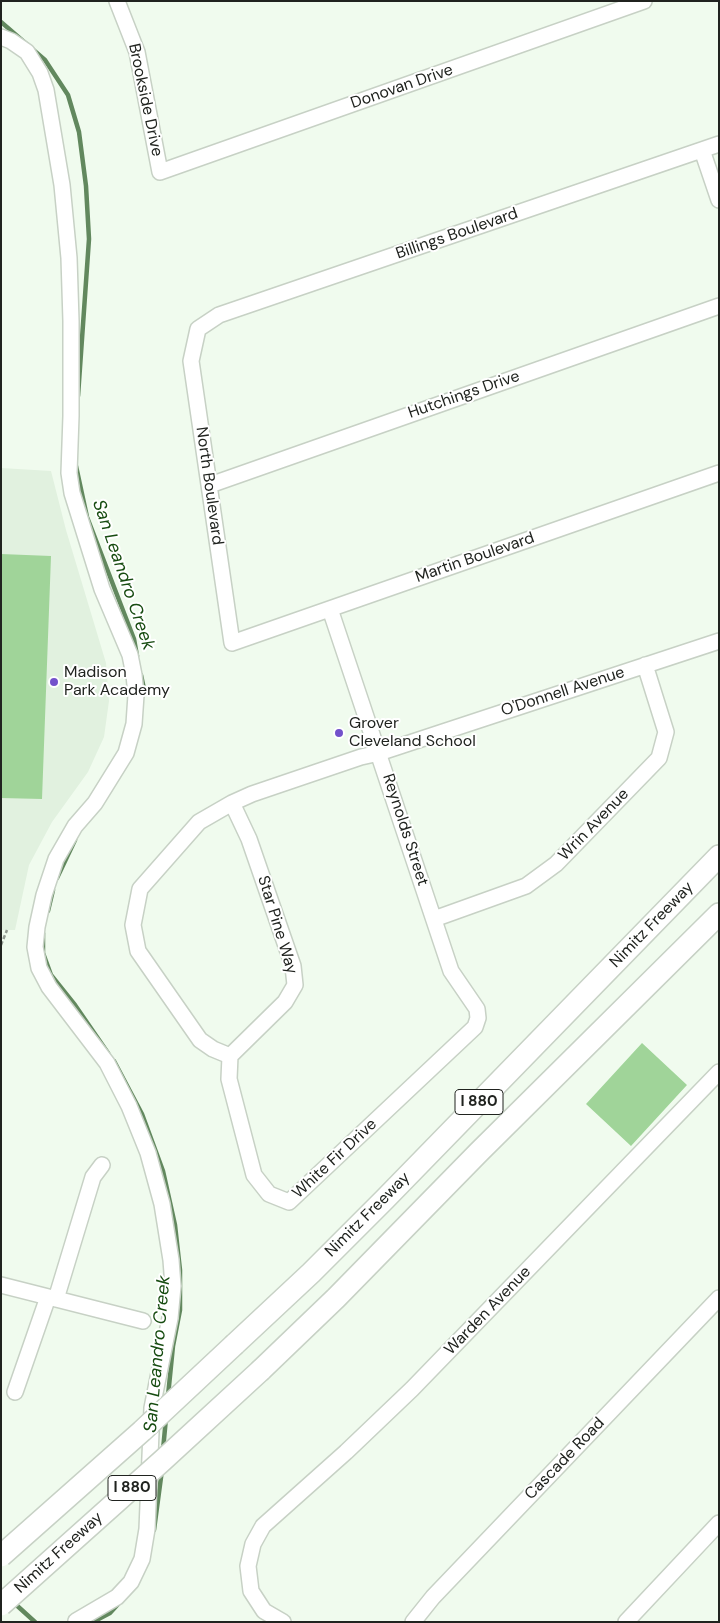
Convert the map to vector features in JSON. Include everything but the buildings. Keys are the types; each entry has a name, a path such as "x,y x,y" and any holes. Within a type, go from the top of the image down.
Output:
{"highway":[{"name":"Nimitz Freeway","path":"1,1556 135,1437 311,1272 719,856"},
{"name":"Nimitz Freeway","path":"1,1605 162,1461 336,1298 479,1152 719,914"}],"street":[{"name":"Brookside Drive","path":"117,1 137,52 160,172"},
{"name":"Donovan Drive","path":"160,172 644,1"},
{"path":"1,37 11,40 27,52 40,72 46,90 62,185 69,258 71,416 69,473 72,493 102,589 130,655 136,695 134,724 126,753 95,803 75,826 56,859 44,895 35,947 39,968 49,987 107,1063 129,1106 148,1153 162,1204 173,1286 170,1318 152,1408 147,1529 142,1560 131,1582 117,1597 76,1621"},
{"name":"Billings Boulevard","path":"198,329 219,315 719,144"},
{"path":"702,150 719,200"},
{"name":"Hutchings Drive","path":"210,485 719,306"},
{"name":"North Boulevard","path":"198,329 191,361 232,643"},
{"name":"Martin Boulevard","path":"232,643 719,473"},
{"name":"Reynolds Street","path":"330,609 451,970 477,1009 478,1018"},
{"name":"O'Donnell Avenue","path":"230,1056 213,1049 200,1040 138,951 133,925 140,889 200,822 232,803 252,794 361,756 379,753 719,641"},
{"name":"Wrin Avenue","path":"434,919 526,886 556,864 659,758 666,732 645,665"},
{"name":"Star Pine Way","path":"230,1056 285,1002 295,985 293,966 249,839 232,803"},
{"name":"White Fir Drive","path":"230,1056 229,1079 254,1175 269,1194 290,1202 475,1027 478,1018"},
{"name":"Warden Avenue","path":"283,1622 264,1611 251,1591 248,1566 253,1544 263,1526 346,1452 412,1389 719,1072"},
{"path":"15,1392 52,1298 93,1177 102,1165"},
{"path":"1,1285 143,1321"},
{"name":"Cascade Road","path":"413,1622 433,1597 719,1298"},
{"path":"626,1622 719,1524"}],"path":[{"path":"1,946 7,930"}],"shaded area":[{"name":"Madison Park Academy","path":"1,468 51,471 66,530 106,663 109,701 104,737 88,772 52,822 29,865 15,930 1,930"}],"green space":[{"path":"1,554 51,556 42,799 1,798"},
{"path":"642,1043 687,1085 631,1146 586,1104"}],"waterway":[{"name":"San Leandro Creek","path":"1,22 45,60 68,95 79,132 86,186 89,239 78,396"},
{"name":"San Leandro Creek","path":"76,466 87,517 134,639 137,656"},
{"name":"San Leandro Creek","path":"141,675 144,689 142,697"},
{"name":"San Leandro Creek","path":"57,878 75,840"},
{"name":"San Leandro Creek","path":"48,911 53,890"},
{"name":"San Leandro Creek","path":"43,933 43,953 51,975 75,1005 108,1053"},
{"name":"San Leandro Creek","path":"114,1061 142,1114 163,1171 175,1225 180,1270 180,1310 173,1346 168,1396"},
{"name":"San Leandro Creek","path":"163,1450 166,1418"},
{"name":"San Leandro Creek","path":"154,1530 162,1470"},
{"path":"13,1602 35,1622"},
{"name":"San Leandro Creek","path":"93,1622 110,1613 120,1602"}],"place":[{"name":"Madison Park Academy","path":"54,682"},
{"name":"Grover Cleveland School","path":"339,733"}]}
